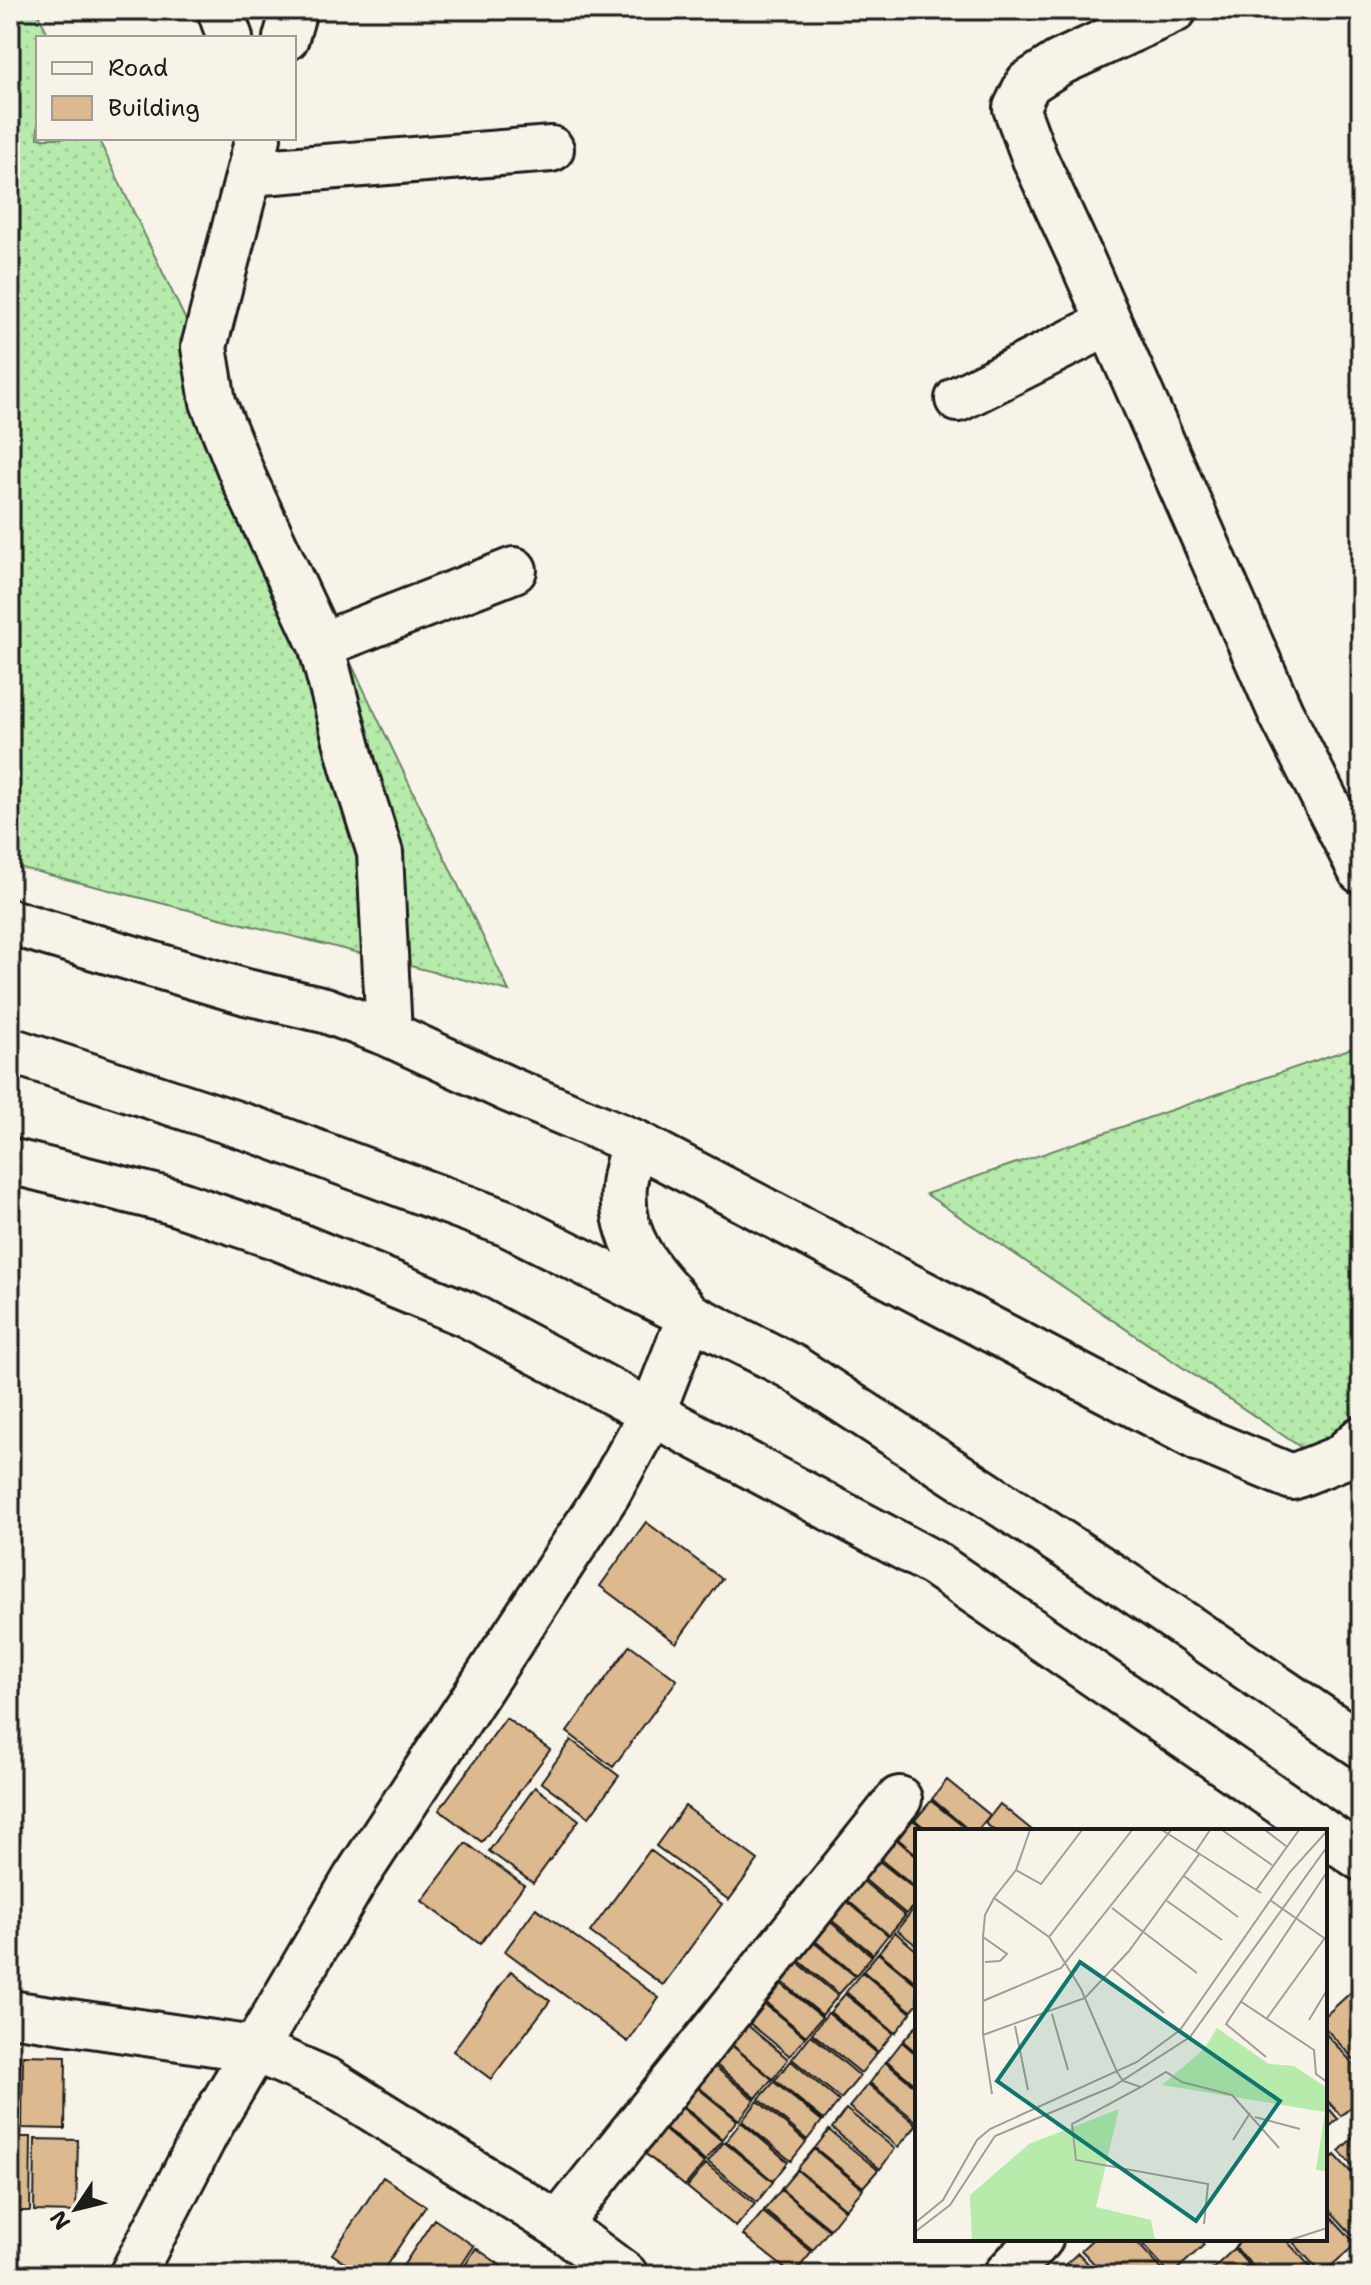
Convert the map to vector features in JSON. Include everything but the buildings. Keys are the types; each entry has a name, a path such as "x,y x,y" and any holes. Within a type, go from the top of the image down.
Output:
{"street":[{"path":"220,10 229,36"},
{"path":"287,36 294,10"},
{"path":"1174,10 1028,83 1016,108 1035,159 1281,713 1361,871"},
{"path":"389,1034 380,853 353,767 321,645 244,479 213,402 204,347 254,155 551,149"},
{"path":"958,399 1109,323"},
{"path":"321,645 514,570"},
{"path":"10,922 246,992 325,1010 389,1034 510,1090 634,1142 1200,1439 1292,1477 1340,1458 1361,1439"},
{"path":"10,1050 258,1131 506,1223 792,1367 1130,1588 1361,1745"},
{"path":"634,1142 624,1185 625,1221 635,1250 690,1316"},
{"path":"10,1161 171,1201 277,1237 468,1315 933,1563 1319,1829"},
{"path":"132,2275 207,2131 355,1879 608,1493 652,1413 690,1316"},
{"path":"558,2225 899,1799"},
{"path":"1327,1835 1361,1858"},
{"path":"10,2013 254,2049 328,2081 558,2225 625,2275"},
{"path":"1006,2275 1038,2241"}],"green space":[{"path":"10,10 36,10 49,36 36,36 36,140 99,140 509,991 10,865"},
{"path":"1361,1045 1361,1488 926,1194"}]}
